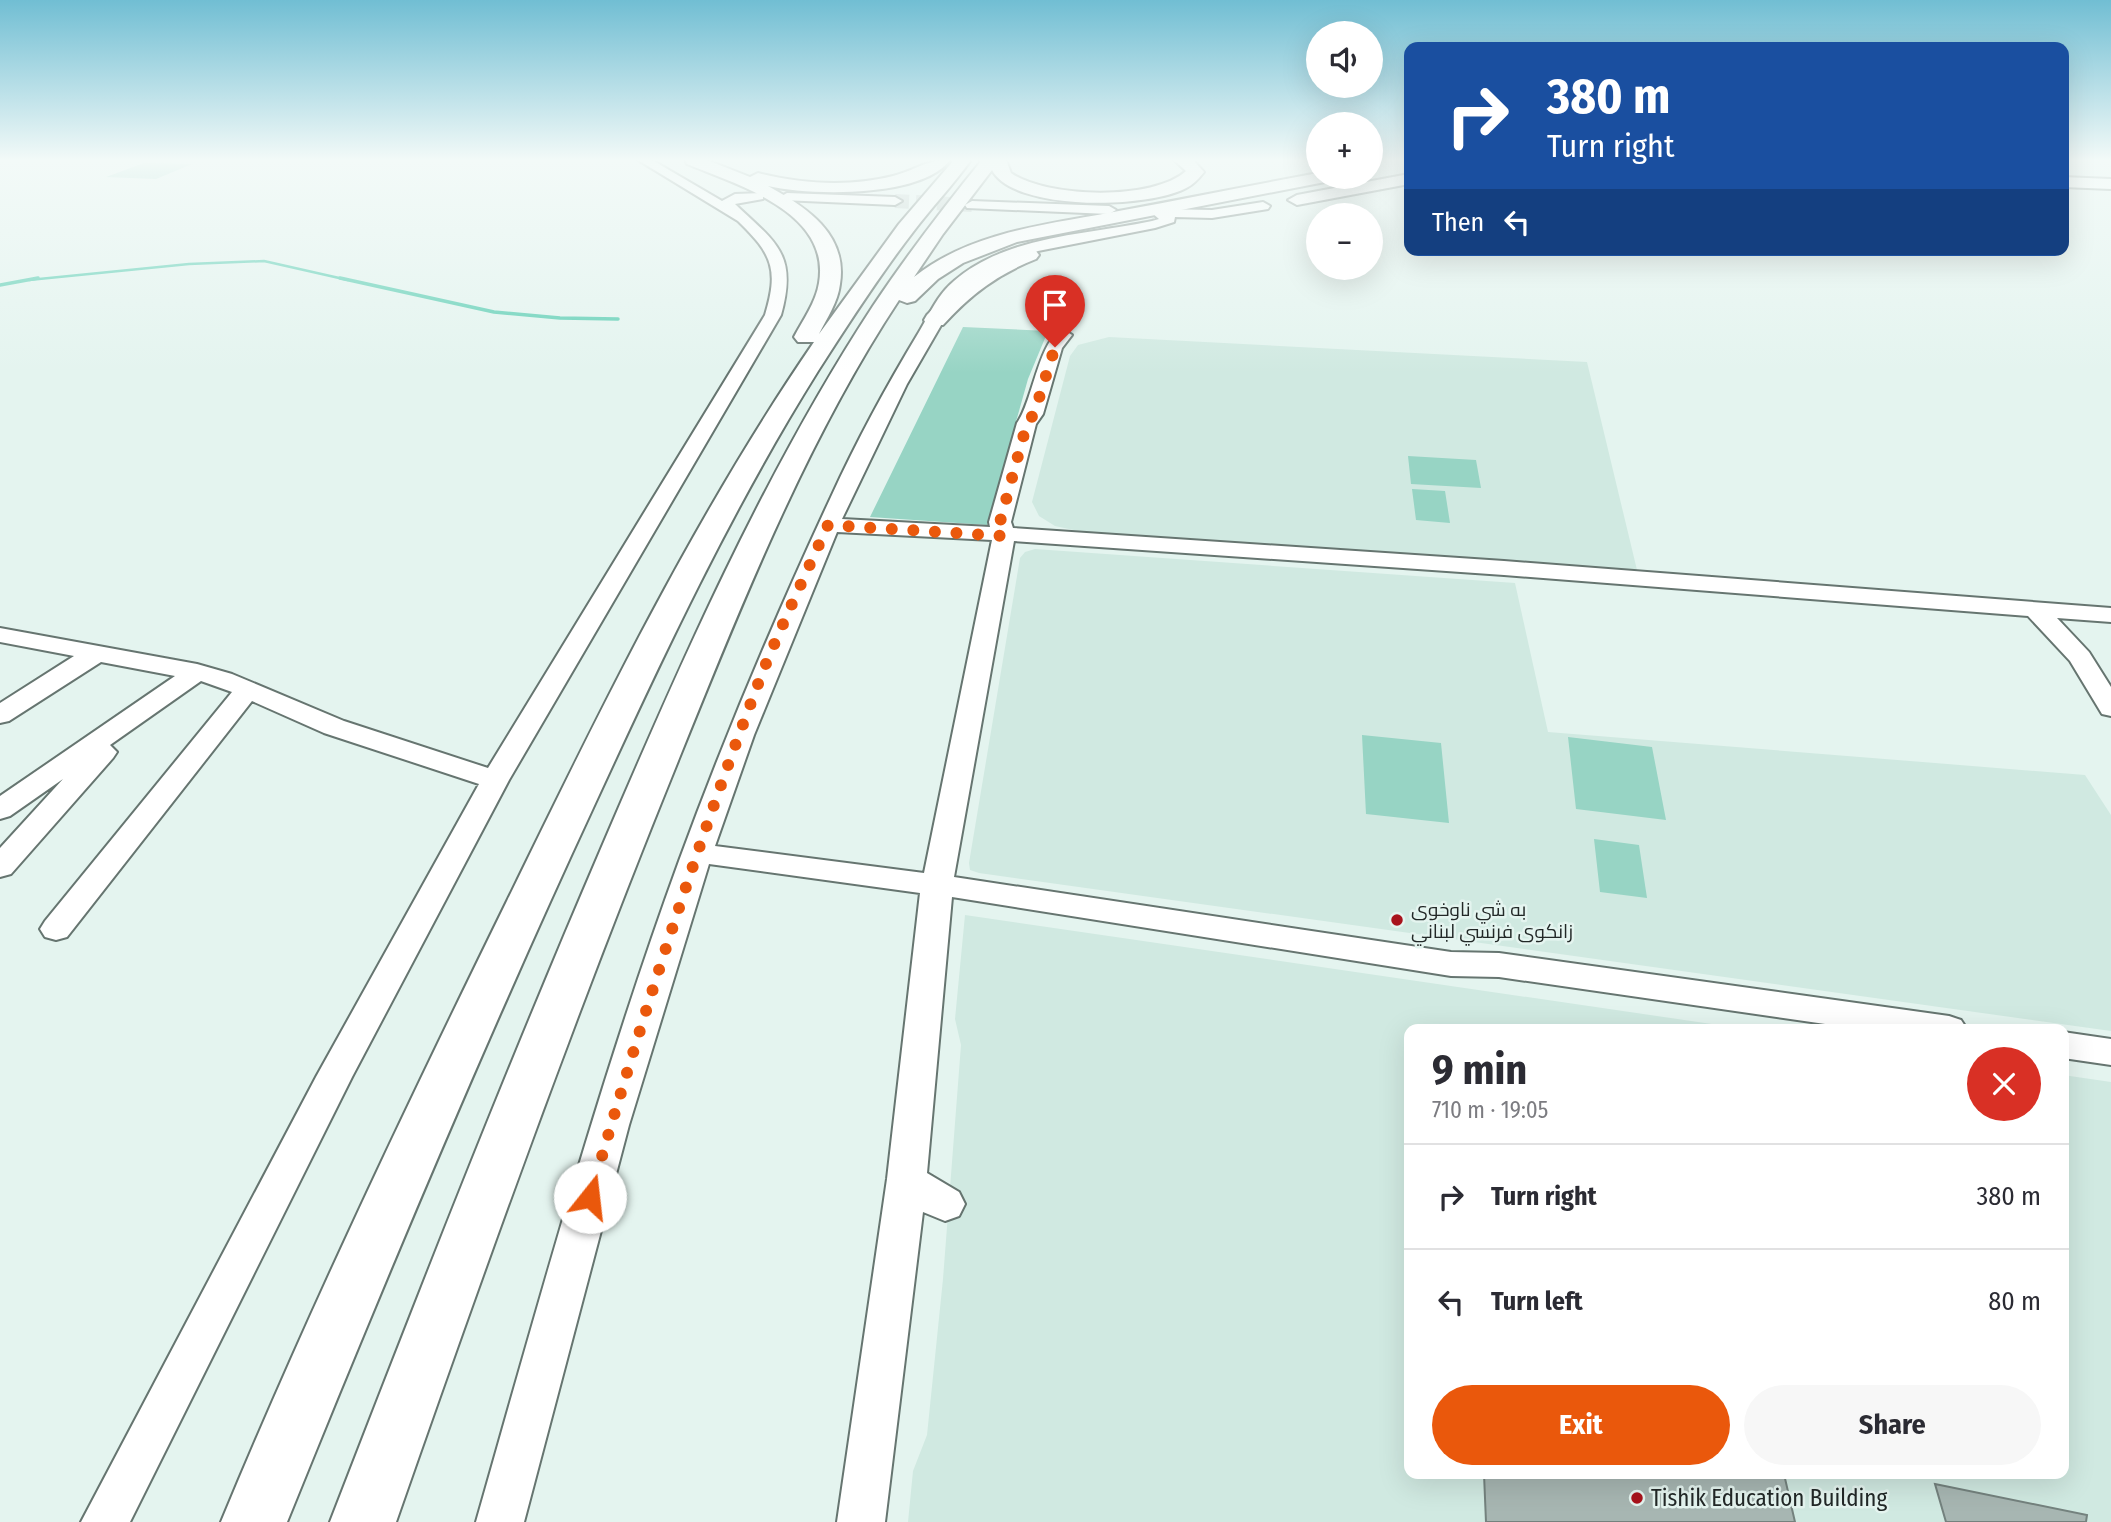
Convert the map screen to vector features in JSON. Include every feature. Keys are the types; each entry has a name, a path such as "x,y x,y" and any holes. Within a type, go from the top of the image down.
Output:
{"highway":[{"path":"771,427 779,396 830,283 832,261 824,239 818,231"},
{"path":"805,338 886,231"},
{"path":"254,1522 456,1058 526,905 653,644 771,427 879,263 905,231"},
{"path":"363,1522 440,1312 592,921 734,589 835,389 884,307 936,231"},
{"path":"835,389 909,293 932,272 960,256 995,242 1043,231"},
{"path":"935,320 955,296 992,270 1028,255 1130,231"}],"street":[{"path":"105,1522 334,1077 495,780 773,315 780,286 779,267 764,231"},
{"path":"500,1522 566,1277 629,1062 697,853 764,669 880,414 956,288 985,268 1041,247 1114,231"},
{"path":"861,1522 906,1179 937,885 1010,523 1038,423 1034,414 1055,347 1064,335"},
{"path":"828,525 1008,534 1507,574 1582,576 2111,615"},
{"path":"2036,610 2080,657 2111,708"},
{"path":"0,635 197,672 248,689 334,727 495,780"},
{"path":"0,715 97,653"},
{"path":"0,810 197,672"},
{"path":"56,929 248,689"},
{"path":"0,867 138,713"},
{"path":"697,853 937,885 1451,964 1500,976 1834,1024"},
{"path":"1451,964 1499,965 1914,1024"},
{"path":"2069,1046 2111,1052"},
{"path":"2069,1058 2111,1064"},
{"path":"906,1179 945,1204"}],"shaded area":[{"path":"1109,337 1587,362 1637,570 1083,532 1055,526 1039,516 1032,502 1070,356 1078,345"},
{"path":"1035,549 1515,583 1548,732 2085,775 2111,815 2111,1031 970,870 1020,558 1025,552"},
{"path":"965,915 1712,1024 1404,1024 1404,1479 2069,1479 2069,1076 2111,1082 2111,1522 908,1522 913,1471 927,1435 943,1279 961,1045 955,1019"}],"green space":[{"path":"963,327 1048,331 1028,379 987,525 870,517"},
{"path":"1408,456 1476,460 1481,488 1411,484"},
{"path":"1412,489 1445,491 1450,523 1416,520"},
{"path":"1362,735 1441,743 1449,823 1366,814"},
{"path":"1568,737 1652,747 1666,820 1576,809"},
{"path":"1594,839 1639,845 1647,898 1600,892"}],"building":[{"name":"Tishik Education Building","path":"1484,1479 1785,1479 1795,1522 1486,1522"},
{"path":"1935,1484 2087,1515 2086,1522 1946,1522"}],"waterway":[{"path":"29,280 189,264 264,261 348,280"},
{"path":"0,285 38,278"},
{"path":"340,278 494,312 560,318 618,319"}],"place":[{"name":"به شي ناوخوى زانكوى فرنسي لبناني","path":"1397,920"},
{"name":"Tishik Education Building","path":"1637,1498"}],"route":[{"path":"590,1197 636,1036 697,853 764,669 828,525 1004,536 1000,522 1027,423 1034,414 1055,347"}]}
